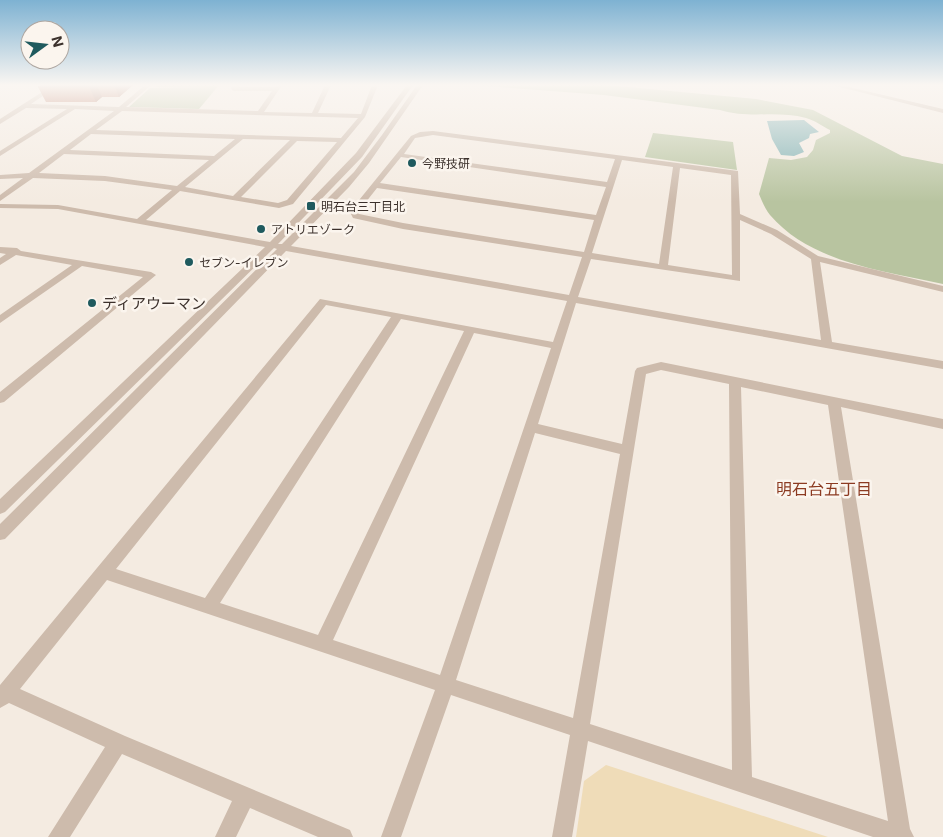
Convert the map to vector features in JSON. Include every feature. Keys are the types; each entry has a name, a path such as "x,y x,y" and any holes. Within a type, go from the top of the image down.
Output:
{"street":[{"path":"0,154 48,124"},
{"path":"0,198 101,124"},
{"path":"0,177 32,175 146,184 279,206 290,202 357,124"},
{"path":"0,508 272,245 359,155 381,124"},
{"path":"0,534 372,157 395,124"},
{"path":"90,132 344,140"},
{"path":"420,134 433,134 619,158 735,172 737,279 359,218 354,212 413,137 420,134"},
{"path":"138,222 242,136"},
{"path":"234,199 296,138"},
{"path":"62,152 216,158"},
{"path":"399,155 610,185"},
{"path":"391,837 445,687 619,158"},
{"path":"662,268 677,165"},
{"path":"376,184 600,218"},
{"path":"0,206 58,207 943,365"},
{"path":"736,215 774,232 815,258 943,289"},
{"path":"0,250 17,251 151,275 0,399"},
{"path":"0,262 17,251"},
{"path":"815,258 827,344"},
{"path":"0,320 81,263"},
{"path":"343,837 3,696 324,301 557,346"},
{"path":"208,607 398,315"},
{"path":"322,645 471,329"},
{"path":"562,837 641,371 662,366 834,401 942,427"},
{"path":"735,382 742,784"},
{"path":"104,572 445,687 902,837 834,401"},
{"path":"530,427 628,451"},
{"path":"58,837 118,743"},
{"path":"225,837 245,796"}],"green space":[{"path":"819,124 840,124 902,156 943,164 943,284 873,269 827,254 806,244 787,231 770,215 759,194 769,158 791,160 807,157 813,150 816,140 830,133 830,130"},
{"path":"653,133 733,142 737,170 645,157"}],"sand":[{"path":"606,765 828,837 576,837 584,781"}],"water":[{"path":"768,124 809,124 819,132 810,134 809,138 799,143 804,152 794,156 781,155 772,139"}],"place":[{"name":"今野技研","path":"412,163"},
{"name":"明石台三丁目北","path":"311,206"},
{"name":"アトリエゾーク","path":"261,229"},
{"name":"セブン-イレブン","path":"189,262"},
{"name":"ディアウーマン","path":"92,303"}],"district":[{"name":"明石台五丁目","path":"824,489"}]}
